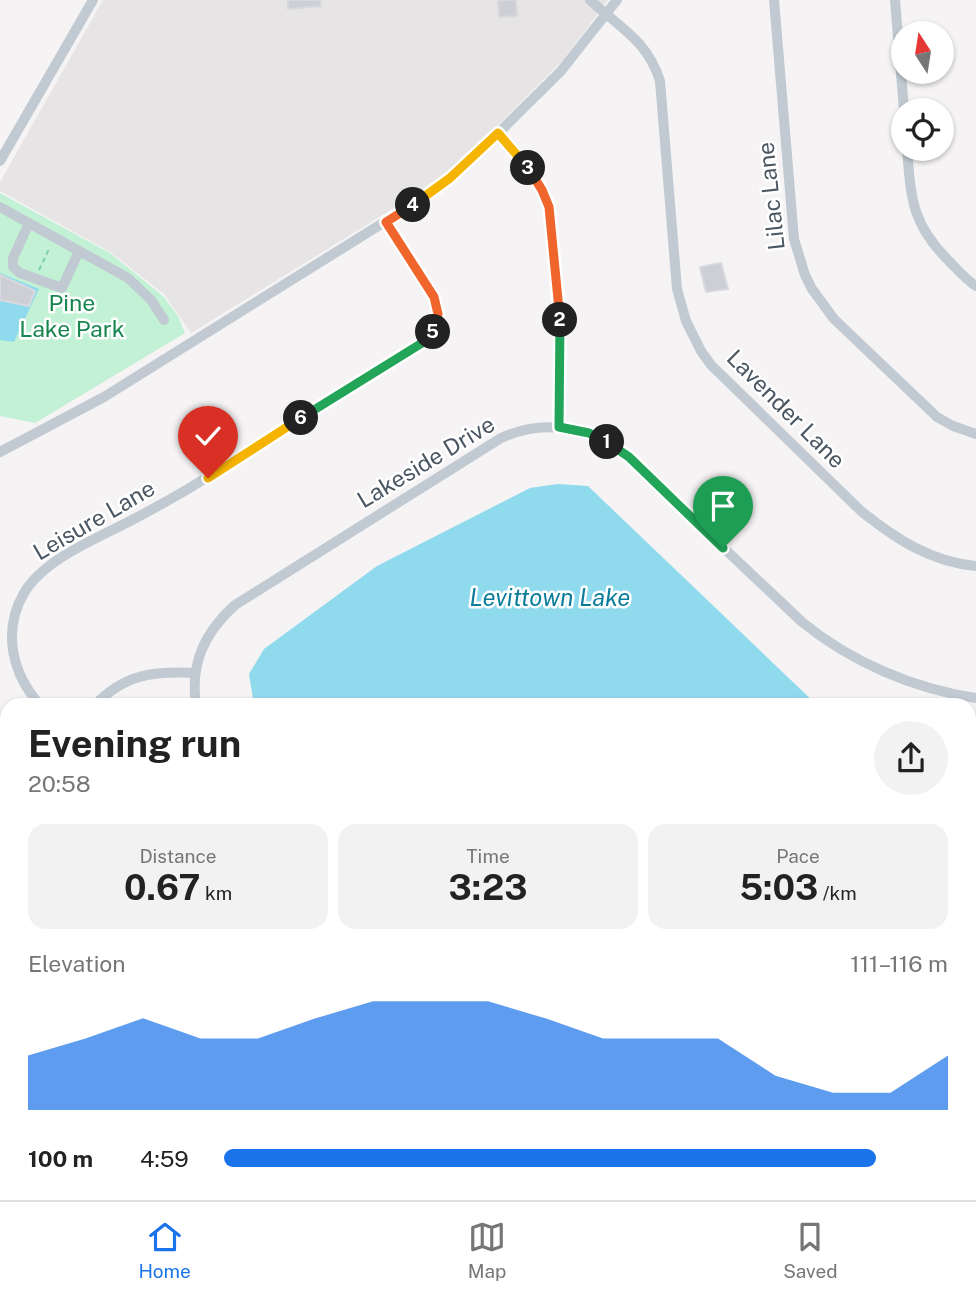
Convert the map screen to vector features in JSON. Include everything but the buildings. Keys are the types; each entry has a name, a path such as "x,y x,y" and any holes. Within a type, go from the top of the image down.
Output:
{"street":[{"path":"0,160 3,148 93,0"},
{"name":"Lavender Lane","path":"590,0 644,46 655,65 660,81 677,289 686,321 701,351 722,378 886,531 932,556 976,566"},
{"path":"0,452 115,390 386,222 450,178 561,71 617,0"},
{"name":"Lilac Lane","path":"774,0 794,239 805,275 824,308 834,319 933,413 953,426 976,434"},
{"path":"895,0 903,98"},
{"path":"498,133 533,174 549,207 561,327 559,427"},
{"path":"908,161 912,199 924,232 932,244 976,286"},
{"path":"0,207 128,278 151,300 164,320"},
{"name":"Leisure Lane","path":"35,698 18,672 12,631 24,592 42,571 208,478 422,343 431,334 438,314 434,297 386,222"},
{"path":"29,223 12,263 16,270 61,288 79,251"},
{"name":"Lakeside Drive","path":"196,698 195,673 200,651 206,638 234,606 501,438 524,429 559,427 589,433 623,452 802,622 834,646 896,676 964,698"},
{"path":"102,698 131,679 156,673 195,673"}],"path":[{"path":"35,279 49,249"}],"shaded area":[{"path":"103,0 608,0 563,60 470,153 428,187 191,333 164,294 110,252 0,191 0,182"}],"green space":[{"name":"Pine Lake Park","path":"0,193 110,253 163,296 178,316 185,333 35,423 0,416"}],"water":[{"path":"0,273 39,289 14,342 0,340"},
{"name":"Levittown Lake","path":"558,484 588,486 810,698 253,698 249,674 264,649 377,566 530,488"}],"route":[{"path":"208,478 429,338 437,323 434,297 386,222 450,178 498,133 533,174 549,207 561,327 559,427 589,433 617,447 723,548"}]}
